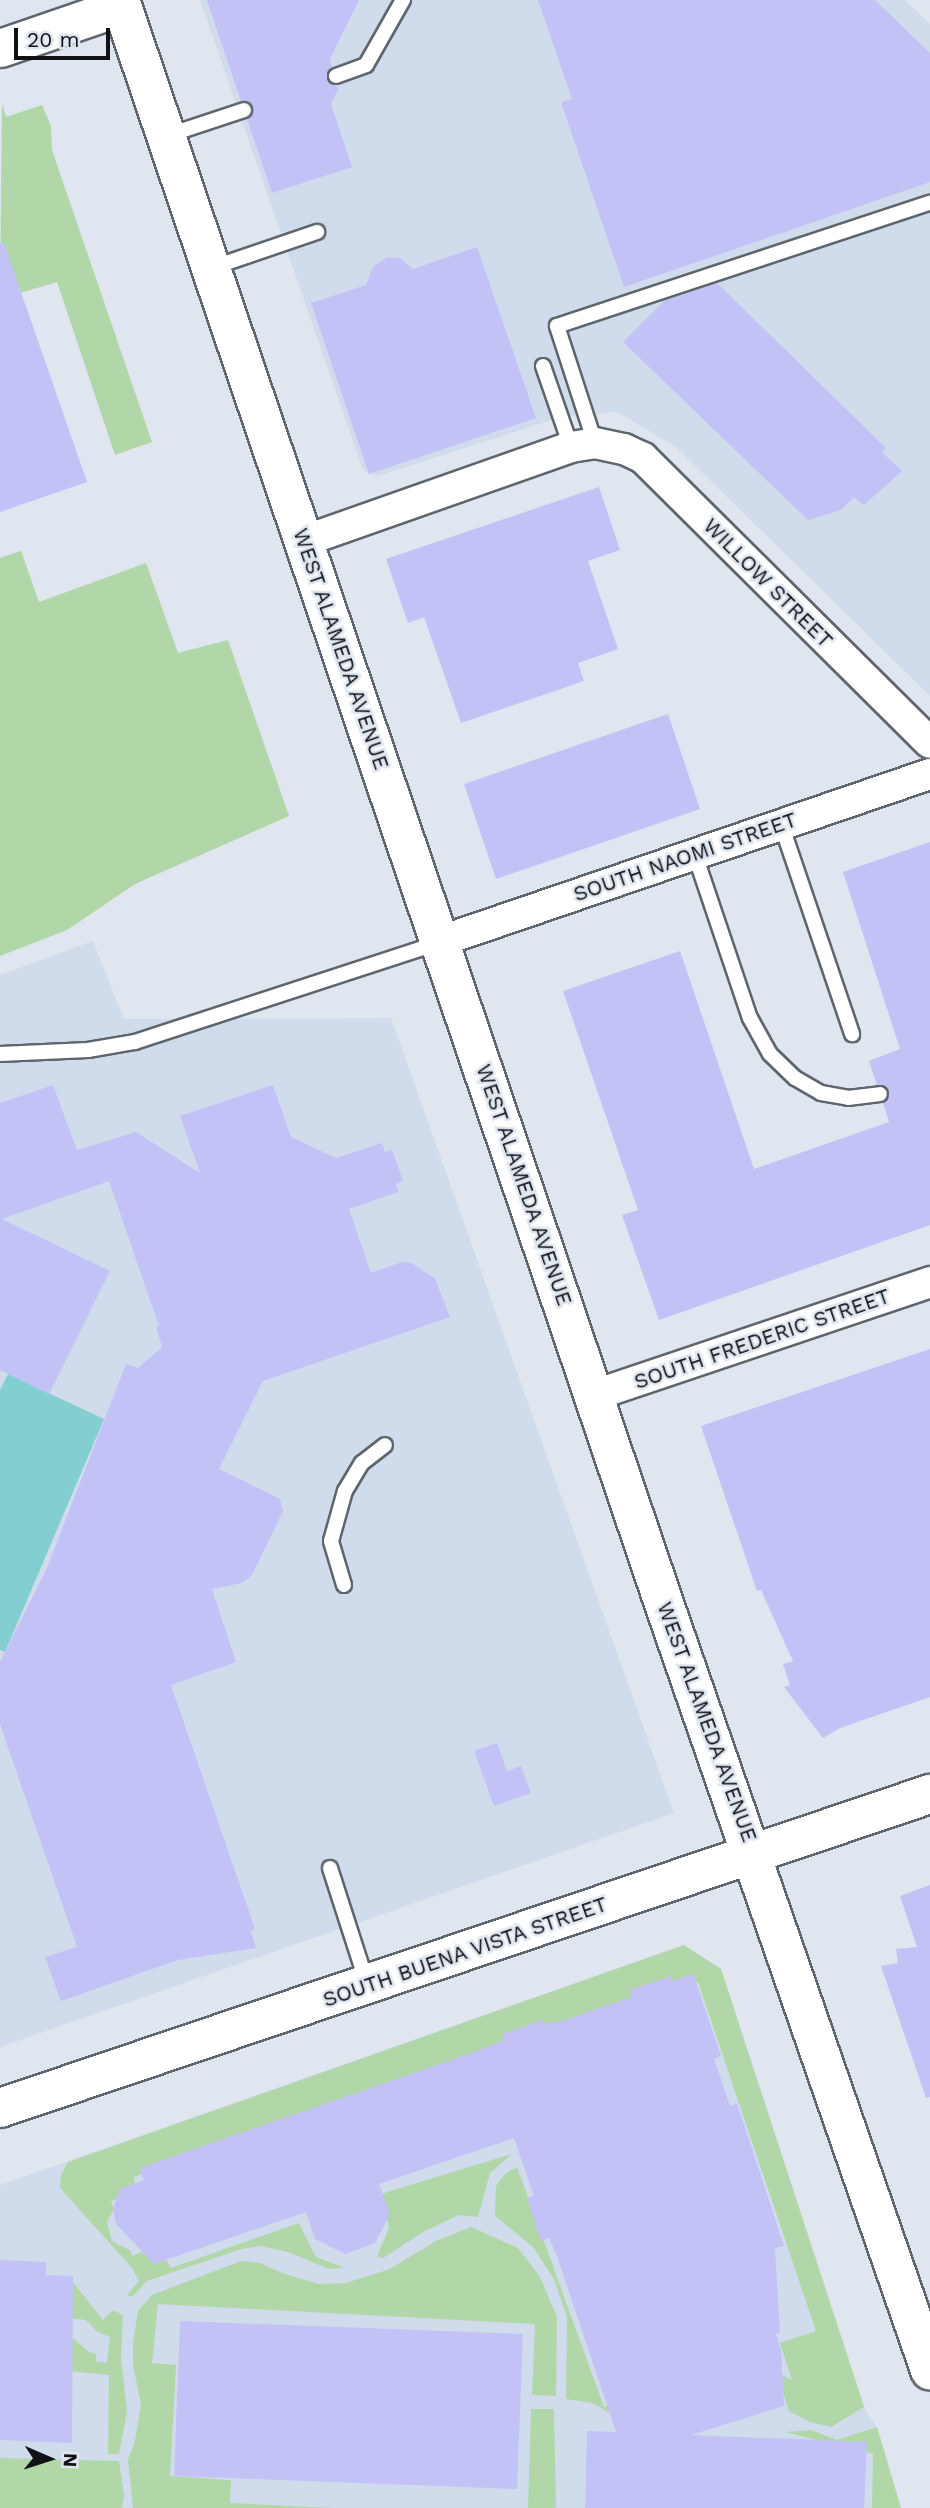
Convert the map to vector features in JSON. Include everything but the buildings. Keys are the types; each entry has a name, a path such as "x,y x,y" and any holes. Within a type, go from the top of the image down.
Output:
{"main road":[{"name":"WEST ALAMEDA AVENUE","path":"121,3 660,1592 919,2302 930,2370"},
{"name":"SOUTH BUENA VISTA STREET","path":"0,2108 368,1986 753,1852 930,1794"}],"street":[{"path":"0,48 121,3"},
{"path":"304,541 583,445"},
{"name":"WILLOW STREET","path":"583,445 624,449 643,458 930,743"},
{"name":"SOUTH NAOMI STREET","path":"441,941 930,774"},
{"name":"SOUTH FREDERIC STREET","path":"595,1395 930,1282"}],"lane":[{"path":"335,76 366,65 403,0"},
{"path":"167,136 244,110"},
{"path":"583,445 557,326 930,203"},
{"path":"212,267 317,232"},
{"path":"543,366 583,445"},
{"path":"781,824 852,1034"},
{"path":"695,855 750,1018 770,1054 794,1078 821,1093 848,1098 880,1094"},
{"path":"0,1054 88,1050 135,1042 441,941"},
{"path":"344,1585 331,1541 345,1492 362,1463 385,1445"},
{"path":"330,1868 368,1986"}],"shaded area":[{"path":"200,0 905,0 930,24 930,696 676,447 617,412 561,417 378,476 363,470"},
{"path":"93,941 124,1019 391,1018 674,1813 0,2047 0,975"},
{"path":"684,1945 721,1969 866,2411 877,2427 901,2508 0,2508 0,2185"}],"green space":[{"path":"2,103 6,117 42,105 51,126 52,150 152,442 115,455 57,282 0,299"},
{"path":"21,551 39,602 146,563 178,653 228,640 289,816 135,884 67,930 0,956 0,558"},
{"path":"684,1945 721,1969 864,2407 831,2427 810,2422 789,2411 779,2379 767,2367 792,2380 780,2343 816,2331 698,1982 134,2177 136,2192 111,2201 114,2209 107,2222 112,2241 131,2251 132,2256 157,2246 171,2268 299,2223 316,2257 345,2268 329,2269 288,2252 261,2246 241,2249 147,2281 132,2297 127,2295 139,2281 132,2268 60,2188 61,2175 68,2162"},
{"path":"512,2154 490,2173 478,2217 459,2215 425,2231 383,2258 377,2257 389,2228 381,2194"},
{"path":"517,2167 604,2407 641,2393 621,2419 592,2403 566,2399 567,2317 554,2279 533,2247 495,2216 496,2186 504,2175"},
{"path":"471,2227 518,2248 540,2277 557,2317 556,2396 532,2395 535,2324 158,2304 152,2363 176,2365 170,2476 231,2480 230,2503 332,2508 133,2508 128,2460 135,2441 141,2404 133,2365 133,2343 138,2311 152,2295 241,2261 260,2263 319,2284 346,2283 390,2269 436,2241"},
{"path":"72,2281 103,2320 113,2310 123,2315 121,2358 127,2412 119,2454 108,2454 109,2375 67,2371 68,2334 89,2352 96,2354 96,2362 107,2362 110,2337 98,2332 86,2320 69,2318"},
{"path":"531,2409 554,2409 556,2508 528,2508"},
{"path":"877,2427 901,2508 872,2508 873,2454 785,2432 811,2430 837,2440"},
{"path":"0,2458 119,2461 124,2496 122,2508 0,2508"}],"water":[{"path":"8,1374 104,1419 5,1652 0,1650 0,1390"}]}
